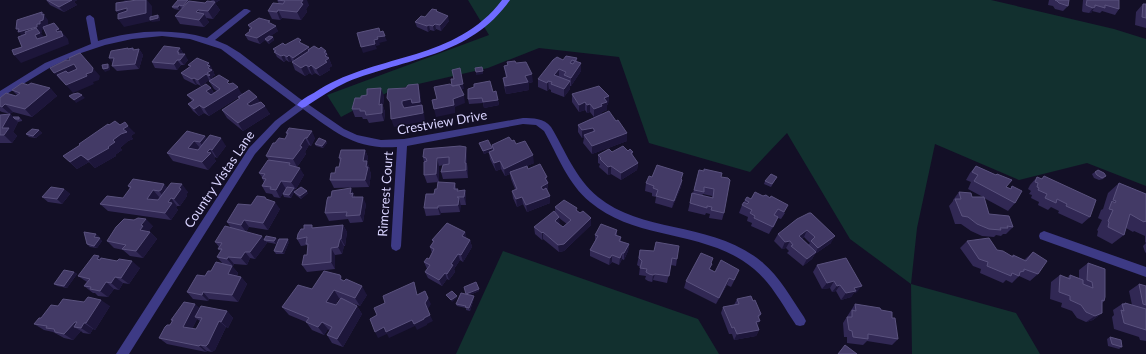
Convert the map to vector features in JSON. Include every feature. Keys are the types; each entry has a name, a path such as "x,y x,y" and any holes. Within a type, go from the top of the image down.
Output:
{"street":[{"name":"Country Vistas Lane","path":"122,354 252,151 273,127 302,105 330,87 350,78 436,51 470,35 487,23 506,0"},
{"path":"209,41 247,11"},
{"path":"90,18 95,45"},
{"name":"Crestview Drive","path":"0,95 20,80 49,64 95,45 132,37 179,35 209,41 229,50 302,105 348,136 376,143 402,144 523,121 536,121 545,126 580,186 602,206 637,222 707,238 741,253 770,277 800,321"},
{"name":"Rimcrest Court","path":"396,246 402,144"},
{"path":"1044,236 1146,272"}],"green space":[{"path":"468,0 991,0 1114,29 1146,39 1146,186 1087,163 1019,180 935,144 917,228 911,284 850,239 787,133 750,172 649,143 619,57 539,48 488,68 392,90 341,117 327,95 489,35"},
{"path":"503,251 698,319 719,354 456,354"},
{"path":"911,284 1016,313 1040,354 912,354"}],"building":[{"path":"47,0 72,0 59,7"},
{"path":"146,0 146,13 118,19 118,14 127,11 127,8 116,11 116,3"},
{"path":"178,0 188,0 183,6 179,5 178,7 172,7"},
{"path":"278,0 303,0 301,3 303,4 297,12 278,10 277,12 268,11 273,3 283,4 285,1"},
{"path":"1055,0 1069,0 1068,6 1059,3"},
{"path":"1087,0 1119,0 1119,9 1105,5 1105,8 1095,5 1093,8 1086,5"},
{"path":"189,1 205,3 207,1 215,2 208,11 198,10 196,12 204,14 199,20 175,16"},
{"path":"1143,4 1146,4 1146,18 1142,17"},
{"path":"432,9 448,16 440,25 435,24 433,26 427,26 415,22 421,16 425,17"},
{"path":"42,12 42,15 44,14 43,20 40,21 40,24 37,24 37,27 18,32 19,29 16,29 17,20"},
{"path":"158,15 158,18 150,20 150,17"},
{"path":"259,18 270,21 268,22 276,26 257,38 245,35 252,28 248,25"},
{"path":"54,23 59,29 56,30 57,32 61,31 63,36 14,55 12,50 22,47 18,37 26,34 25,32 36,28 40,33 35,35 37,39 47,36 43,27"},
{"path":"379,28 380,32 383,31 385,36 377,37 378,39 374,40 375,44 361,47 357,33"},
{"path":"269,36 273,37 268,41 265,39"},
{"path":"298,38 301,40 299,42 309,47 293,58 289,55 287,57 284,55 281,56 274,52 276,51 273,49 283,43 285,45"},
{"path":"164,46 180,48 177,52 179,52 178,54 185,54 174,64 152,62"},
{"path":"314,46 319,49 321,47 326,51 324,52 327,54 325,56 329,58 325,61 327,62 316,69 311,65 309,67 306,65 301,68 292,62 309,51 308,50"},
{"path":"133,48 133,50 139,49 135,64 112,66 114,58 109,58 111,51"},
{"path":"80,53 93,68 92,72 86,74 87,76 66,85 57,75 66,71 68,73 77,69 74,64 54,73 50,68 66,60 70,60 69,58"},
{"path":"566,56 577,58 575,61 581,63 571,78 564,75 566,72 559,69 554,75 570,81 564,89 551,84 552,82 548,81 547,83 538,79 553,60 557,57 563,60","holes":["572,60 575,61 573,64 570,63"]},
{"path":"197,58 209,63 207,65 210,66 208,68 212,70 207,73 210,75 209,76 206,74 198,80 194,78 192,79 181,73 191,66 188,65"},
{"path":"515,61 516,63 526,62 532,74 525,76 528,82 505,86 503,78 507,77 504,66 508,65 507,62"},
{"path":"108,64 108,68 103,69 102,65"},
{"path":"482,67 483,71 476,72 475,68"},
{"path":"460,68 463,84 452,86 451,79 454,79 452,70"},
{"path":"219,75 229,81 227,82 229,84 233,83 238,87 204,108 200,105 194,109 188,104 194,100 187,95 206,84 211,88 206,91 211,95 220,89 209,81"},
{"path":"490,81 493,92 496,91 498,100 483,102 482,98 468,99 468,89 474,87 474,84"},
{"path":"22,83 28,85 31,83 50,88 25,109 5,104 2,107 0,106 0,98 6,93 16,96 20,93 12,90"},
{"path":"418,84 420,102 412,103 411,99 402,101 402,104 404,108 422,105 423,113 391,119 390,102 387,98 388,89 406,88 408,85"},
{"path":"450,84 453,86 459,85 464,95 453,99 454,105 434,109 432,100 437,99 434,87"},
{"path":"599,86 609,96 604,98 607,102 594,109 590,104 587,105 585,102 579,105 572,94"},
{"path":"381,88 379,105 382,104 382,113 366,115 365,111 360,111 360,109 352,109 355,98 361,98 361,96 367,95 367,89"},
{"path":"249,90 257,97 247,104 250,106 261,102 265,106 238,123 222,110"},
{"path":"78,93 82,95 74,100 69,96 73,94"},
{"path":"609,111 616,121 618,120 627,133 592,146 584,135 595,131 593,128 582,130 578,125"},
{"path":"10,114 2,128 9,128 4,135 0,135 0,115"},
{"path":"115,121 120,125 125,122 128,126 123,129 127,132 121,134 113,140 115,142 108,147 109,148 88,160 81,155 70,162 63,156 108,124 109,125"},
{"path":"289,128 312,131 307,138 305,138 300,146 302,147 293,159 266,156 273,143 275,143 279,138 285,139"},
{"path":"32,129 39,130 33,136 26,134"},
{"path":"187,131 205,136 200,142 194,141 188,148 198,150 210,135 221,138 212,150 210,149 207,152 211,153 202,162 167,153"},
{"path":"509,137 512,141 514,140 516,144 525,141 533,155 504,169 500,161 494,163 489,152 494,150 492,145"},
{"path":"319,138 326,141 322,146 315,144"},
{"path":"488,140 492,148 483,151 479,143"},
{"path":"460,146 466,147 466,170 441,172 443,165 449,164 449,157 437,158 436,174 424,175 424,162 427,161 426,158 423,157 424,149"},
{"path":"623,146 628,151 630,149 633,152 631,153 638,163 621,173 611,166 608,167 598,155 609,149 612,152"},
{"path":"341,150 365,150 363,161 367,161 366,167 368,167 365,180 330,180 331,173 335,173 336,167 339,167"},
{"path":"268,160 290,163 289,165 300,168 291,182 281,181 276,190 270,189 271,187 262,186 266,179 262,178 265,174 259,173"},
{"path":"540,164 547,177 545,178 548,183 541,187 543,190 546,188 550,196 526,205 522,197 516,199 512,191 517,189 510,172 527,166 528,169"},
{"path":"657,165 683,173 674,201 656,196 658,190 653,188 654,186 646,183 649,176 652,177"},
{"path":"976,166 1012,180 1006,187 1011,189 1012,186 1022,191 1015,203 974,181 978,175 972,172"},
{"path":"704,169 722,173 721,177 728,178 730,180 724,213 711,210 712,207 707,206 707,208 690,203 692,193 713,198 714,189 704,187 704,192 694,190 699,170 704,171"},
{"path":"1098,170 1106,176 1102,178 1097,175 1095,172"},
{"path":"771,174 777,177 772,184 765,181"},
{"path":"1044,176 1096,200 1090,217 1066,206 1067,204 1057,199 1056,203 1045,198 1047,194 1038,190 1038,183 1035,182 1037,177 1042,179"},
{"path":"133,179 164,184 161,190 153,190 147,199 158,200 171,183 182,184 179,188 181,189 174,199 171,198 168,202 172,203 165,213 100,204 107,196 123,198 131,187 128,186"},
{"path":"438,182 455,183 454,189 458,189 457,191 465,190 464,197 457,197 459,198 458,205 438,206 438,208 424,208 426,194 434,194 435,189 437,189"},
{"path":"1119,183 1146,194 1146,222 1130,214 1124,235 1108,227 1108,221 1113,210 1109,209 1112,201 1115,203 1116,201 1113,200"},
{"path":"51,187 64,189 57,199 42,197"},
{"path":"287,187 294,188 289,195 283,194"},
{"path":"301,187 307,191 300,196 294,192"},
{"path":"351,188 350,194 353,193 352,197 363,197 360,215 346,216 347,212 325,213 327,200 328,197 331,197 332,191"},
{"path":"755,192 763,196 766,195 770,198 771,196 788,205 784,212 778,209 774,215 778,217 773,227 754,218 755,216 750,213 752,210 742,205 744,202 747,204 749,202 745,200 747,197 751,199"},
{"path":"959,192 971,193 972,197 984,197 989,214 1009,216 1013,227 1007,226 1008,228 1000,228 1001,230 989,229 977,224 968,217 962,216 955,199 961,199"},
{"path":"257,196 265,197 266,199 275,202 263,223 244,220 241,225 227,222 238,204 251,205"},
{"path":"564,200 577,208 576,210 580,213 583,211 591,218 564,244 558,245 543,232 542,233 534,227 554,211 559,217 555,221 563,227 571,220 555,207"},
{"path":"811,213 835,236 818,248 811,241 815,237 807,230 799,236 816,252 807,259 791,246 793,245 790,241 785,242 778,234 797,219"},
{"path":"138,218 146,219 141,225 143,226 140,230 150,232 136,251 122,249 126,245 107,241 116,227 124,219 134,220"},
{"path":"447,223 465,232 462,236 470,240 461,255 458,254 451,264 453,265 447,274 445,273 439,280 425,272 430,265 424,262 427,258 429,259 434,249 430,247 434,241 432,240"},
{"path":"601,224 617,230 615,235 621,237 619,241 629,244 620,258 612,255 610,258 590,250 598,236 595,235"},
{"path":"304,225 312,225 312,228 343,225 338,247 331,248 331,262 302,265 304,255 307,255 307,237 297,239 301,229 304,229"},
{"path":"225,226 262,236 250,252 245,252 241,258 228,257 227,259 217,257 222,249 218,249 222,243 215,242"},
{"path":"84,232 96,234 94,237 100,238 94,246 87,244"},
{"path":"266,236 276,238 274,241 264,240"},
{"path":"989,238 997,250 1003,251 1013,257 1013,255 1026,261 1033,252 1047,261 1038,274 1024,269 1024,271 1020,272 1019,276 1012,273 1011,276 987,266 988,262 979,259 967,241"},
{"path":"279,239 288,239 282,252 274,251"},
{"path":"656,242 679,246 677,259 672,258 669,276 649,274 646,272 647,269 640,268 642,261 639,258 640,250 654,251"},
{"path":"701,253 713,258 709,269 715,272 721,260 739,270 734,280 729,278 719,298 686,281"},
{"path":"94,255 99,256 97,259 100,260 101,258 117,261 119,259 132,261 121,278 115,277 111,283 106,282 100,291 84,286 90,279 78,276"},
{"path":"846,258 862,286 854,288 856,291 846,293 840,285 837,286 834,281 827,283 817,265"},
{"path":"216,262 232,266 228,274 241,277 232,295 203,292 202,295 187,292 197,275 205,276 208,271 211,271"},
{"path":"1088,263 1105,269 1105,297 1104,301 1102,300 1102,313 1095,316 1086,312 1081,305 1070,300 1070,296 1059,292 1060,275 1070,279 1070,275 1083,280 1083,284 1093,288 1092,282 1087,280"},
{"path":"64,270 74,272 64,286 54,284"},
{"path":"324,271 340,275 340,279 344,281 346,279 362,286 355,298 334,290 326,302 336,305 341,298 357,306 337,339 327,335 332,327 322,322 318,327 306,322 309,318 282,307 298,285 312,289"},
{"path":"414,282 417,295 425,291 428,298 425,303 430,315 414,324 412,320 386,332 384,327 375,332 370,319 377,315 374,308 385,303 383,296"},
{"path":"476,282 479,289 466,294 464,287"},
{"path":"1139,284 1146,286 1146,305 1143,304"},
{"path":"452,291 457,296 451,300 446,295"},
{"path":"461,293 474,296 469,308 456,304"},
{"path":"751,296 753,301 755,300 761,314 758,316 760,321 756,322 759,330 737,334 734,327 732,328 723,307 739,304 737,299"},
{"path":"88,297 101,300 81,328 74,327 77,322 75,322 64,334 55,332 54,329 46,328 47,326 34,324 39,318 41,318 51,305 58,306 63,299 84,302"},
{"path":"184,302 195,304 183,327 196,329 202,318 195,317 201,306 227,311 221,322 219,321 206,346 159,338 165,327 170,325 173,320 171,320"},
{"path":"1125,303 1146,309 1146,330 1124,323 1121,310 1124,311 1122,304"},
{"path":"855,304 880,308 881,310 892,312 892,318 895,318 898,339 868,334 868,339 853,337 852,331 849,330 847,317 852,317 852,310 856,311"},
{"path":"1110,337 1121,340 1122,347 1112,344"},
{"path":"845,345 857,354 838,354"}]}
